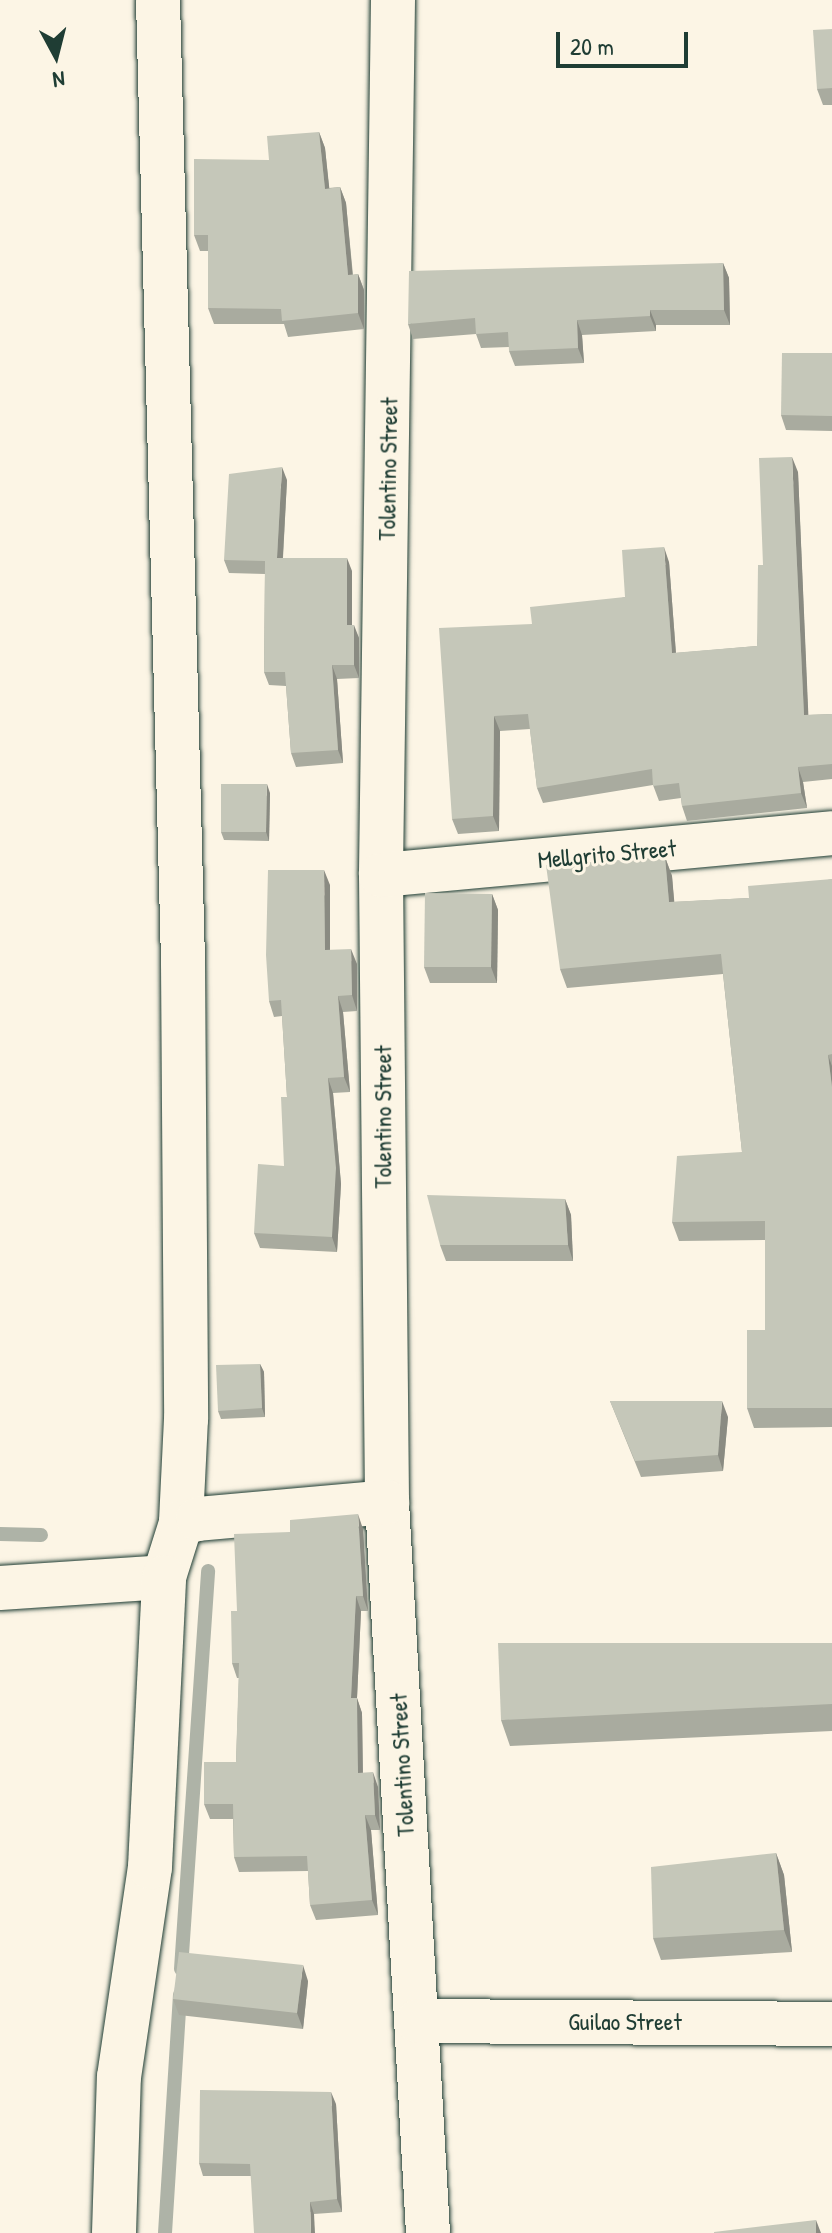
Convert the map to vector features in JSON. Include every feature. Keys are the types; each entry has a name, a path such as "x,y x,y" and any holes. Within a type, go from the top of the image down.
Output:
{"street":[{"path":"114,2233 119,2077 150,1867 164,1577 181,1523 186,1419 183,963 158,0"},
{"name":"Tolentino Street","path":"393,0 381,875 387,1502 428,2233"},
{"name":"Mellgrito Street","path":"381,875 832,833"},
{"path":"181,1523 387,1502"},
{"path":"0,1588 164,1577"},
{"name":"Guilao Street","path":"418,2021 832,2024"}],"building":[{"path":"832,29 832,88 817,89 813,30"},
{"path":"319,132 325,189 340,187 348,275 358,274 358,313 282,321 281,309 208,308 208,235 194,235 194,159 269,160 267,136"},
{"path":"723,263 724,310 650,310 650,316 577,320 578,348 509,351 508,332 476,334 475,318 408,324 409,271"},
{"path":"782,353 832,353 832,416 781,415"},
{"path":"792,457 804,715 832,714 832,764 798,767 801,793 682,806 679,783 653,786 652,769 537,788 528,714 494,716 493,816 452,819 439,628 532,624 530,607 625,597 622,550 664,547 672,653 757,646 758,565 763,565 759,458"},
{"path":"282,467 277,558 347,558 347,625 354,625 354,665 332,665 338,750 291,753 285,672 264,672 265,561 224,560 229,474"},
{"path":"221,784 267,784 266,832 221,832"},
{"path":"665,857 669,902 749,898 748,886 832,879 832,1054 828,1055 832,1087 832,1408 747,1408 747,1330 765,1330 765,1221 672,1222 677,1156 742,1152 721,954 560,969 546,865"},
{"path":"268,870 324,870 325,950 351,949 352,995 338,996 344,1077 328,1078 336,1168 332,1237 254,1233 258,1164 284,1166 281,1097 287,1097 281,1000 269,1001 266,955"},
{"path":"425,893 492,894 491,967 424,967"},
{"path":"427,1195 565,1199 568,1245 440,1245"},
{"path":"260,1364 262,1408 218,1411 216,1365"},
{"path":"610,1401 722,1401 718,1455 635,1461"},
{"path":"358,1514 363,1596 356,1596 351,1698 357,1698 358,1773 373,1772 375,1815 365,1815 372,1900 310,1905 307,1856 234,1857 233,1804 204,1804 204,1762 236,1762 239,1663 232,1663 231,1611 237,1611 234,1534 290,1532 290,1520"},
{"path":"498,1643 832,1643 832,1704 501,1720"},
{"path":"776,1853 784,1930 653,1938 651,1867"},
{"path":"179,1952 303,1965 297,2013 173,1999"},
{"path":"200,2090 331,2092 337,2199 310,2202 311,2233 254,2233 250,2164 199,2163"},
{"path":"816,2220 816,2233 714,2233 714,2232"}],"waterway":[{"path":"0,1534 41,1535"},
{"path":"181,1969 208,1571"},
{"path":"165,2233 180,1994"}]}
